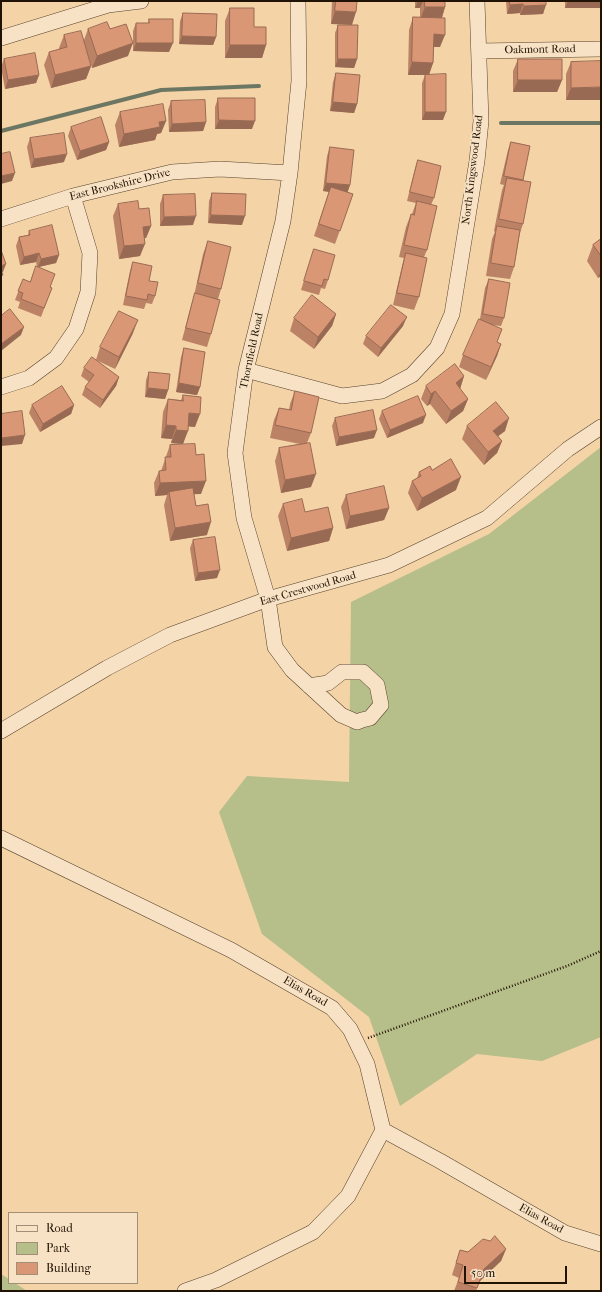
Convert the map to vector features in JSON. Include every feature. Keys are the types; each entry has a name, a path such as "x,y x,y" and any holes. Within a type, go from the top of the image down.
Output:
{"street":[{"path":"1,38 108,5 141,1"},
{"name":"Thornfield Road","path":"298,1 299,81 290,173 283,221 246,370 235,453 244,518 268,599 275,647 292,670 309,686"},
{"name":"North Kingswood Road","path":"246,370 342,396 382,391 412,375 437,348 452,314 477,161 482,121 477,1"},
{"name":"Oakmont Road","path":"479,51 601,49"},
{"name":"East Brookshire Drive","path":"1,219 73,196 172,172 220,169 290,173"},
{"path":"1,387 28,378 56,358 76,329 88,292 90,253 73,196"},
{"name":"East Crestwood Road","path":"1,731 107,668 170,636 268,599 389,565 487,518 568,449 601,427"},
{"name":"Elias Road","path":"1,838 231,950 332,1008 350,1029 367,1064 383,1130 565,1233 601,1244"},
{"path":"185,1291 219,1285 313,1232 348,1196 383,1130"}],"path":[{"path":"357,1042 567,966 601,950"}],"green space":[{"path":"601,447 601,1037 542,1061 477,1054 400,1106 369,1017 262,934 219,812 247,776 349,782 351,602 489,534"},
{"path":"1,1274 8,1278 8,1284 16,1284 27,1291 1,1291"}],"building":[{"path":"336,1 357,1 356,12 335,11"},
{"path":"425,1 445,1 445,7 425,7"},
{"path":"510,1 546,1 546,5 510,5"},
{"path":"230,8 254,8 254,27 266,27 266,45 230,45"},
{"path":"183,13 217,14 216,37 182,36"},
{"path":"413,17 445,18 445,35 434,34 433,63 412,62"},
{"path":"149,19 173,19 173,43 136,43 136,23 149,23"},
{"path":"107,22 110,29 126,24 133,43 97,56 88,29"},
{"path":"338,25 358,25 357,59 338,59"},
{"path":"81,31 91,66 55,75 49,52 67,47 64,35"},
{"path":"35,53 39,75 8,80 4,59"},
{"path":"518,59 562,59 562,80 518,80"},
{"path":"601,61 601,87 571,88 571,62"},
{"path":"336,73 360,75 357,104 333,102"},
{"path":"446,74 446,112 425,112 425,75"},
{"path":"218,98 255,98 255,121 219,120"},
{"path":"205,100 206,122 172,124 171,101"},
{"path":"163,104 166,121 159,122 160,127 124,134 120,112"},
{"path":"101,117 109,142 80,151 71,127"},
{"path":"64,133 67,154 34,159 30,138"},
{"path":"511,142 530,146 523,180 504,176"},
{"path":"330,147 354,150 350,185 326,183"},
{"path":"10,152 15,173 1,176 1,154"},
{"path":"418,160 441,166 434,198 410,192"},
{"path":"507,178 531,182 523,224 499,219"},
{"path":"331,187 353,194 340,231 319,224"},
{"path":"212,193 246,194 245,216 211,215"},
{"path":"195,194 196,216 164,217 163,195"},
{"path":"138,201 139,209 149,208 151,226 143,227 145,244 124,246 118,204"},
{"path":"417,201 437,206 427,250 404,245 411,214 414,215"},
{"path":"52,225 59,255 41,259 39,253 24,257 19,237 30,235 29,231"},
{"path":"497,226 520,230 514,267 491,263"},
{"path":"601,239 601,256 593,245"},
{"path":"208,241 231,247 221,289 198,283"},
{"path":"314,249 335,255 328,280 324,279 322,286 304,281"},
{"path":"1,250 6,264 1,266"},
{"path":"406,253 427,258 419,297 397,293"},
{"path":"133,262 152,266 149,281 158,282 155,296 148,294 147,300 126,296"},
{"path":"36,266 55,274 50,287 52,288 44,308 21,299 23,293 18,291 23,279 30,282"},
{"path":"489,279 510,283 504,318 483,314"},
{"path":"195,293 220,300 211,334 186,328"},
{"path":"312,295 336,314 318,337 294,318"},
{"path":"391,305 407,317 381,348 366,336"},
{"path":"10,309 24,327 1,344 1,316"},
{"path":"119,311 138,320 119,357 100,347"},
{"path":"479,319 502,329 497,342 501,344 491,367 463,355"},
{"path":"184,348 205,352 200,387 179,383"},
{"path":"92,357 119,377 103,400 85,387 94,375 84,368"},
{"path":"455,364 464,376 456,383 468,399 451,411 435,391 431,394 426,386"},
{"path":"149,372 170,374 168,390 148,388"},
{"path":"62,386 74,405 43,424 32,405"},
{"path":"295,391 319,397 311,433 275,425 279,408 291,410"},
{"path":"183,395 201,397 200,414 189,413 188,431 176,430 176,426 166,425 168,399 183,401"},
{"path":"418,396 426,415 390,430 382,411"},
{"path":"496,402 509,418 493,431 502,441 488,452 467,426"},
{"path":"373,410 377,430 339,437 335,418"},
{"path":"22,411 25,435 1,438 1,414"},
{"path":"310,443 316,474 285,480 279,448"},
{"path":"195,444 196,455 204,454 206,481 160,483 159,471 166,470 165,457 171,457 170,445"},
{"path":"451,459 461,477 422,498 412,481 421,476 419,472 430,466 432,470"},
{"path":"384,486 389,508 350,516 346,495"},
{"path":"193,488 196,506 208,504 211,522 175,528 169,492"},
{"path":"302,499 305,512 328,507 333,528 291,538 283,504"},
{"path":"215,537 220,570 198,573 193,540"},
{"path":"495,1236 506,1249 484,1269 477,1288 458,1282 463,1265 456,1263 460,1250 468,1252 483,1239 490,1241"}],"waterway":[{"path":"1,131 161,90 259,86"},
{"path":"501,123 601,123"}]}
